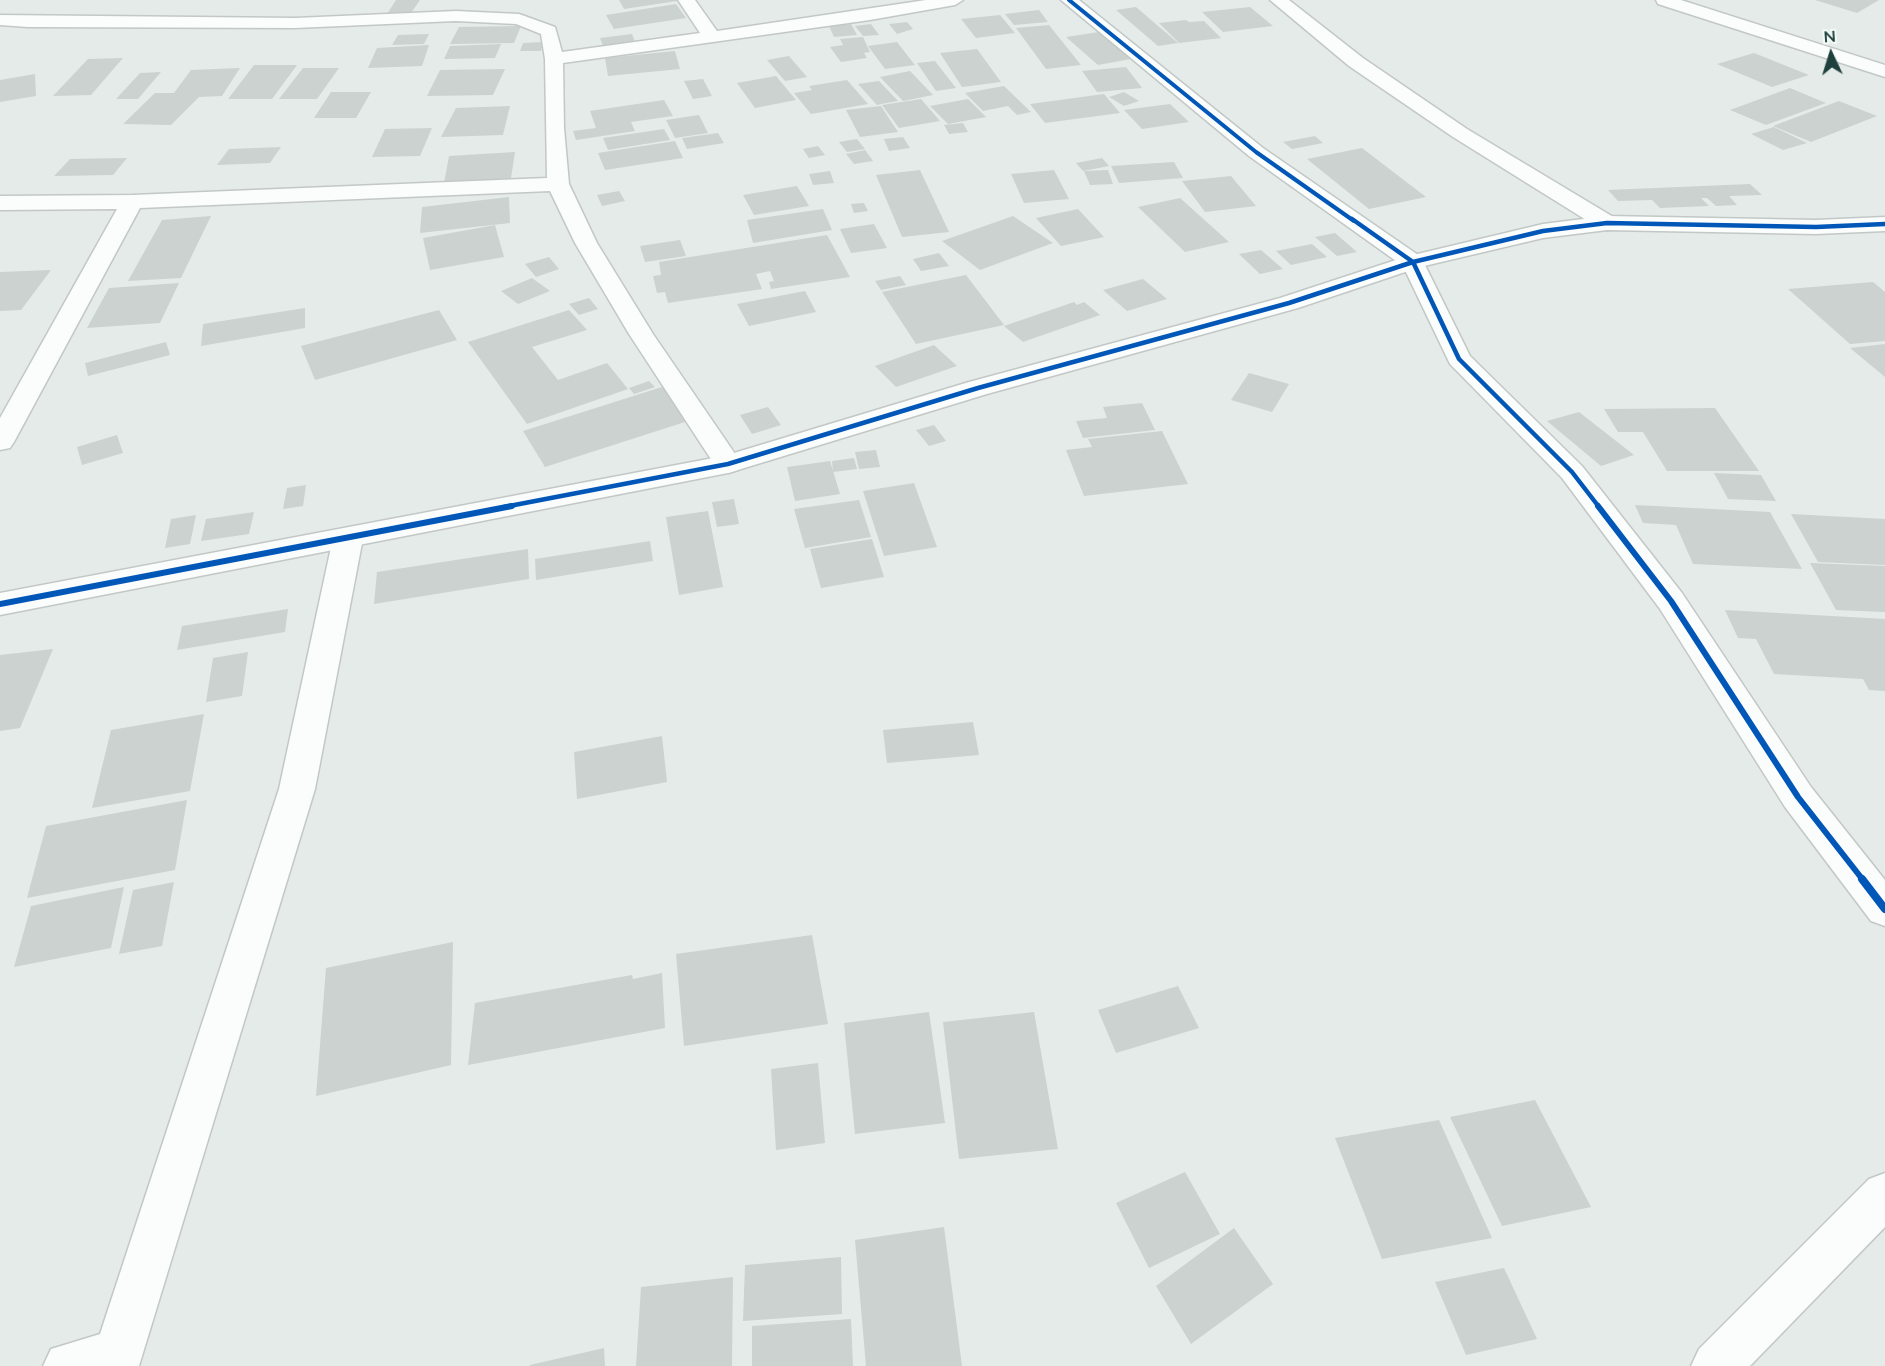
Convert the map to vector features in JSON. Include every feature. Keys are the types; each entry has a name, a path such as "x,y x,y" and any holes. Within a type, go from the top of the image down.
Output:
{"street":[{"path":"686,0 712,37"},
{"path":"554,59 870,15 955,0"},
{"path":"1069,0 1256,152 1413,262 1459,359 1572,472 1671,601 1798,797 1885,909"},
{"path":"1278,0 1356,62 1460,133 1607,223"},
{"path":"1664,0 1885,71"},
{"path":"0,20 295,23 456,16 519,19 549,31 554,59 554,128 558,184 598,263 641,334 728,464"},
{"path":"0,202 132,201 558,184"},
{"path":"0,442 132,201"},
{"path":"0,604 728,464 978,388 1289,303 1413,262 1543,231 1607,223 1816,227 1885,224"},
{"path":"68,1366 115,1360 297,789 348,538"},
{"path":"1716,1366 1885,1195"}],"building":[{"path":"396,0 420,0 411,13 387,14"},
{"path":"619,0 677,0 677,1 624,9"},
{"path":"1815,0 1879,0 1857,13"},
{"path":"676,4 686,18 614,29 606,15"},
{"path":"1136,7 1178,43 1158,46 1116,10"},
{"path":"1250,7 1273,26 1223,32 1202,12"},
{"path":"1039,10 1048,22 1014,25 1005,14"},
{"path":"1000,15 1015,33 976,38 961,19"},
{"path":"1186,20 1189,22 1204,21 1221,38 1179,43 1159,23"},
{"path":"907,22 913,29 897,34 889,24"},
{"path":"851,24 857,35 834,37 829,26"},
{"path":"871,24 879,35 863,36 855,26"},
{"path":"1049,25 1081,65 1046,69 1016,28"},
{"path":"521,26 514,43 450,44 459,27"},
{"path":"1099,32 1131,59 1098,65 1066,37"},
{"path":"429,34 424,44 392,45 398,35"},
{"path":"632,34 635,42 603,46 600,38"},
{"path":"863,37 870,52 864,53 867,58 841,62 830,47 843,45 840,39"},
{"path":"544,42 541,51 520,51 523,43"},
{"path":"897,42 915,65 885,69 868,46"},
{"path":"501,44 495,58 444,59 450,46"},
{"path":"429,45 422,66 368,68 377,48"},
{"path":"977,49 1001,82 962,87 940,53"},
{"path":"675,51 680,69 608,76 605,58"},
{"path":"1754,53 1809,75 1772,87 1717,64"},
{"path":"789,56 807,77 785,81 767,60"},
{"path":"123,58 91,95 53,96 88,59"},
{"path":"935,61 956,88 936,91 917,63"},
{"path":"254,65 297,65 272,99 228,99"},
{"path":"1126,67 1142,88 1097,92 1082,71"},
{"path":"240,68 222,96 199,97 171,125 123,124 155,93 174,93 191,70"},
{"path":"303,68 339,68 317,99 279,99"},
{"path":"505,69 493,95 427,96 440,70"},
{"path":"910,71 933,95 903,101 880,77"},
{"path":"161,72 138,99 116,99 140,73"},
{"path":"35,74 36,96 0,102 0,80"},
{"path":"776,76 796,100 755,108 737,83"},
{"path":"703,79 712,96 693,99 684,81"},
{"path":"847,80 868,104 811,114 794,93 812,90 809,86"},
{"path":"879,81 898,101 877,105 858,84"},
{"path":"1004,86 1031,112 1017,115 1008,106 983,111 965,93"},
{"path":"1790,88 1826,103 1766,125 1730,110"},
{"path":"331,92 371,92 356,118 314,118"},
{"path":"1124,92 1139,101 1124,106 1109,97"},
{"path":"1104,94 1120,113 1045,123 1030,104"},
{"path":"921,99 940,121 899,128 882,105"},
{"path":"968,99 986,117 948,124 930,106"},
{"path":"664,100 673,116 631,122 635,131 576,140 573,131 596,128 590,111"},
{"path":"1839,101 1877,116 1811,142 1773,126"},
{"path":"1170,104 1189,122 1142,129 1124,110"},
{"path":"510,106 503,135 441,137 456,108"},
{"path":"881,106 898,132 860,137 846,110"},
{"path":"699,115 708,133 675,138 666,120"},
{"path":"963,123 968,132 949,134 944,125"},
{"path":"1774,127 1807,143 1783,150 1751,134"},
{"path":"432,128 420,156 372,157 385,129"},
{"path":"664,129 670,140 608,150 603,138"},
{"path":"718,133 724,143 687,149 682,138"},
{"path":"1315,136 1323,143 1292,149 1283,142"},
{"path":"903,137 910,148 889,151 884,139"},
{"path":"857,139 865,149 847,152 839,142"},
{"path":"675,141 683,158 605,170 598,153"},
{"path":"818,146 825,155 809,158 803,149"},
{"path":"281,147 270,163 217,165 229,149"},
{"path":"1362,148 1426,197 1369,209 1307,159"},
{"path":"865,150 873,161 854,164 846,154"},
{"path":"515,152 511,178 444,183 449,156"},
{"path":"127,158 113,175 54,176 70,159"},
{"path":"1102,158 1109,166 1083,171 1076,163"},
{"path":"1174,162 1183,178 1119,183 1111,166"},
{"path":"920,170 949,232 902,237 876,175"},
{"path":"1054,170 1069,199 1024,203 1011,174"},
{"path":"1108,170 1113,184 1090,185 1084,171"},
{"path":"830,171 834,183 813,185 809,174"},
{"path":"1231,176 1256,206 1205,212 1182,181"},
{"path":"1750,184 1762,195 1729,196 1737,205 1716,206 1707,198 1701,198 1709,206 1660,208 1652,200 1618,201 1608,190"},
{"path":"797,186 809,206 754,215 743,195"},
{"path":"619,191 625,201 602,206 597,195"},
{"path":"509,197 510,223 420,233 422,207"},
{"path":"1180,198 1229,242 1185,252 1138,207"},
{"path":"864,203 868,211 854,213 851,204"},
{"path":"823,209 832,230 753,243 747,220"},
{"path":"1078,209 1104,237 1061,246 1036,218"},
{"path":"211,216 181,278 128,281 162,220"},
{"path":"1013,216 1053,243 980,270 942,241"},
{"path":"874,224 887,248 851,253 840,229"},
{"path":"495,225 504,257 430,270 423,238"},
{"path":"1335,233 1357,252 1337,256 1315,237"},
{"path":"827,235 850,277 771,289 769,282 774,281 770,271 756,274 762,289 668,303 665,292 657,293 653,276 661,275 659,262"},
{"path":"680,240 686,256 645,262 640,246"},
{"path":"1312,244 1327,257 1291,265 1276,251"},
{"path":"1261,250 1283,269 1260,274 1239,254"},
{"path":"939,253 949,266 921,271 913,259"},
{"path":"549,257 559,269 536,277 525,264"},
{"path":"51,270 21,310 0,311 0,272"},
{"path":"966,275 1004,325 916,344 882,292"},
{"path":"900,276 906,285 881,290 875,281"},
{"path":"532,278 550,291 518,304 501,291"},
{"path":"1143,279 1167,299 1127,311 1103,290"},
{"path":"1873,282 1885,292 1885,341 1850,344 1788,289"},
{"path":"179,283 160,323 87,328 109,288"},
{"path":"805,291 816,312 749,326 737,304"},
{"path":"589,298 598,309 579,315 569,304"},
{"path":"1074,302 1077,305 1084,302 1100,315 1023,342 1004,326"},
{"path":"305,308 305,328 201,346 203,324"},
{"path":"439,310 457,340 315,380 301,346"},
{"path":"569,310 587,330 532,347 558,380 607,363 628,389 527,424 468,342"},
{"path":"166,342 170,355 88,376 85,363"},
{"path":"1885,344 1885,377 1850,348"},
{"path":"934,345 957,366 896,387 875,366"},
{"path":"1249,373 1289,384 1272,412 1231,400"},
{"path":"649,381 655,387 634,394 629,388"},
{"path":"662,387 688,421 545,467 523,431"},
{"path":"1142,403 1155,430 1083,438 1076,421 1107,418 1103,407"},
{"path":"768,407 781,425 752,434 740,415"},
{"path":"1715,408 1759,471 1667,471 1643,432 1618,432 1604,409"},
{"path":"1579,412 1634,455 1601,466 1547,421"},
{"path":"934,425 946,441 929,446 916,430"},
{"path":"1162,431 1188,484 1084,496 1066,450 1092,447 1088,439"},
{"path":"117,435 123,453 82,465 77,447"},
{"path":"876,450 880,467 859,469 855,452"},
{"path":"854,458 857,469 833,472 832,461"},
{"path":"830,461 840,494 795,501 787,467"},
{"path":"1714,473 1761,475 1776,501 1728,499"},
{"path":"914,483 937,547 884,556 863,491"},
{"path":"306,485 303,506 283,509 287,488"},
{"path":"734,499 739,524 717,527 712,502"},
{"path":"859,500 871,537 805,548 794,509"},
{"path":"1635,505 1770,512 1802,569 1693,564 1676,525 1643,523"},
{"path":"708,511 723,587 679,595 666,517"},
{"path":"254,512 249,534 201,541 206,519"},
{"path":"1791,514 1885,519 1885,565 1818,562"},
{"path":"196,515 190,544 165,548 171,519"},
{"path":"872,539 884,577 821,588 810,549"},
{"path":"650,541 653,561 536,580 535,559"},
{"path":"528,549 529,579 374,604 377,572"},
{"path":"1810,563 1885,566 1885,612 1836,610"},
{"path":"288,609 285,632 177,650 182,626"},
{"path":"1725,610 1885,619 1885,691 1869,690 1863,679 1774,674 1756,639 1738,638"},
{"path":"53,649 20,728 0,731 0,655"},
{"path":"248,652 242,696 206,702 213,658"},
{"path":"204,714 190,791 92,808 111,730"},
{"path":"973,722 979,755 887,763 883,730"},
{"path":"662,736 667,782 577,799 574,752"},
{"path":"187,800 175,870 27,898 46,826"},
{"path":"174,882 162,946 119,954 133,890"},
{"path":"124,887 111,948 14,967 31,906"},
{"path":"812,935 828,1024 684,1046 676,954"},
{"path":"453,942 451,1065 316,1096 326,968"},
{"path":"662,973 665,1028 468,1065 475,1003 632,975 633,979"},
{"path":"1178,986 1199,1028 1116,1053 1098,1010"},
{"path":"929,1012 945,1123 855,1134 844,1023"},
{"path":"1034,1012 1058,1149 959,1159 943,1022"},
{"path":"818,1063 825,1143 776,1150 771,1069"},
{"path":"1535,1100 1591,1207 1502,1226 1450,1117"},
{"path":"1439,1120 1492,1238 1382,1259 1335,1138"},
{"path":"1185,1172 1220,1234 1149,1268 1116,1203"},
{"path":"944,1227 962,1366 866,1366 855,1240"},
{"path":"1234,1228 1273,1284 1191,1344 1156,1286"},
{"path":"841,1257 842,1314 743,1321 745,1265"},
{"path":"1504,1268 1537,1339 1466,1355 1435,1282"},
{"path":"733,1277 732,1366 636,1366 641,1287"},
{"path":"851,1319 853,1366 752,1366 752,1326"},
{"path":"604,1348 605,1366 530,1366 530,1365"}],"cycle path":[{"path":"1069,0 1256,152 1413,262 1459,359 1572,472 1671,601 1798,797 1885,909"},
{"path":"0,604 728,464 978,388 1289,303 1413,262 1543,231 1607,223 1816,227 1885,224"}]}
